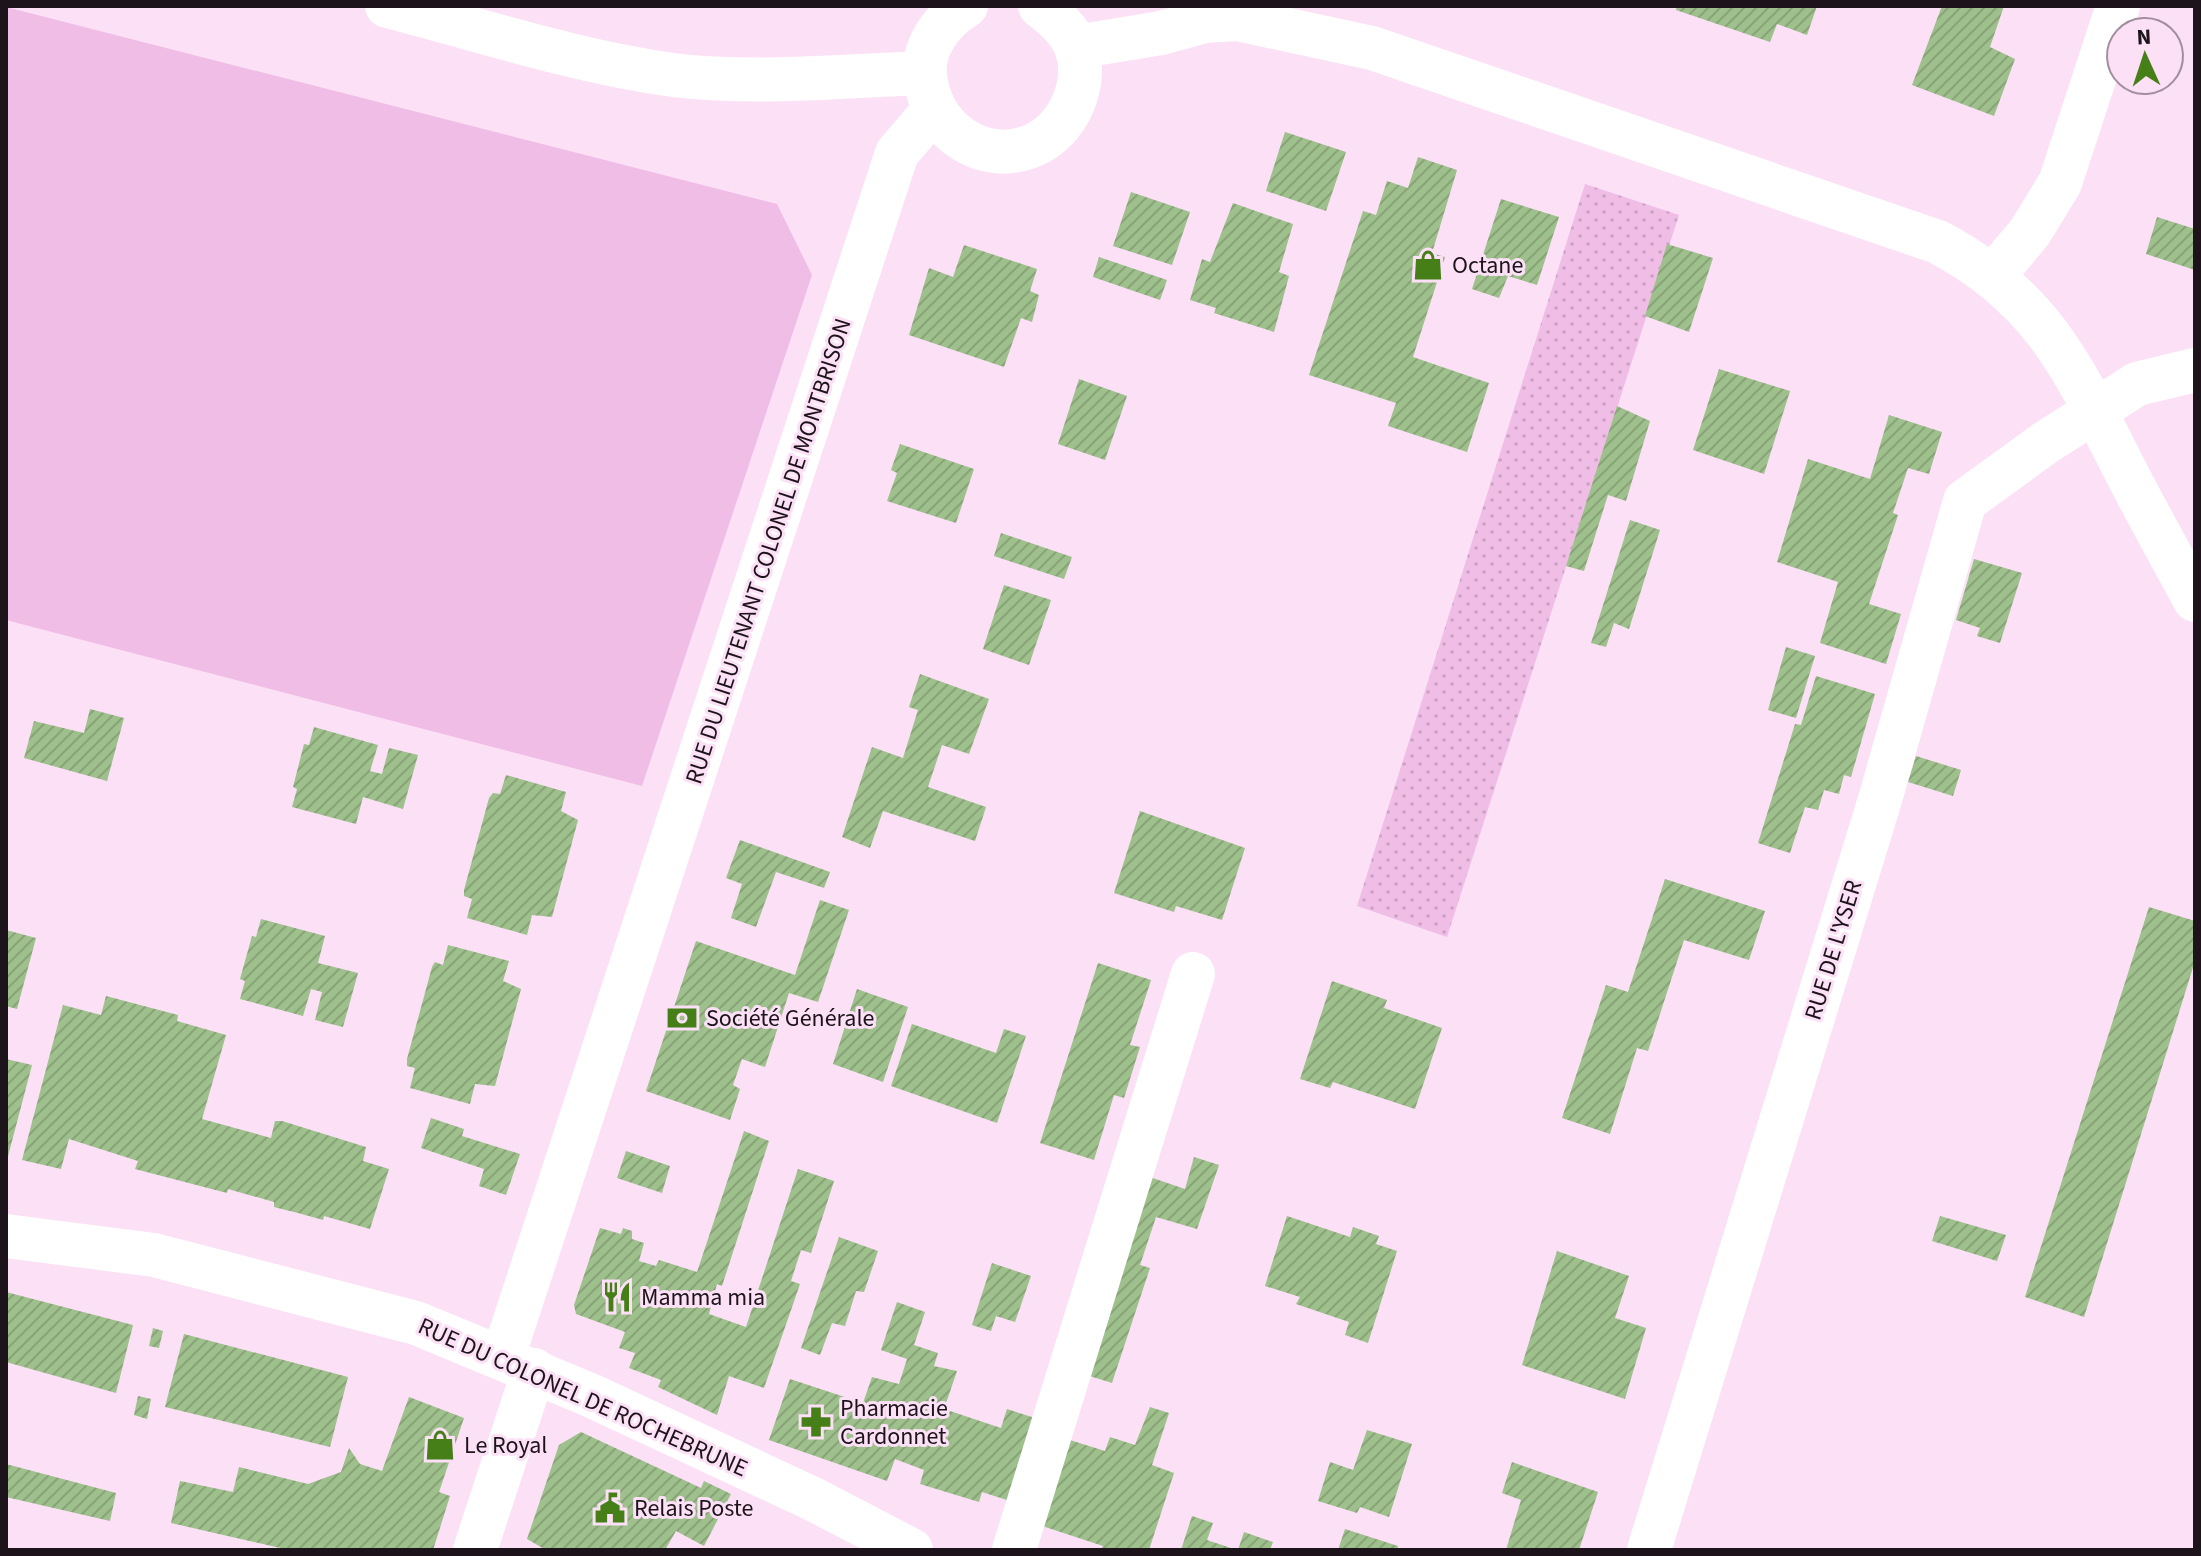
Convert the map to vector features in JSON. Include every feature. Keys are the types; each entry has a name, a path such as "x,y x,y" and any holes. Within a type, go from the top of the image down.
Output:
{"street":[{"path":"387,6 604,62 675,75 929,92"},
{"path":"966,6 952,14 931,41 929,92 951,132 977,147 1006,151 1034,144 1058,128 1074,104 1080,76 1076,47 1061,22 1040,6"},
{"path":"1994,275 2030,232 2060,183 2118,6"},
{"path":"1076,47 1220,19 1254,21 1310,32 1372,48 1938,242 1994,275 2049,331 2096,409 2195,600"},
{"name":"RUE DU LIEUTENANT COLONEL DE MONTBRISON","path":"475,1550 518,1364 621,1002 897,153 929,92"},
{"name":"RUE DE L'YSER","path":"1649,1550 1879,803 1965,501 2137,384 2195,370"},
{"path":"1014,1550 1193,974"},
{"name":"RUE DU COLONEL DE ROCHEBRUNE","path":"6,1236 154,1255 416,1323 518,1364 813,1499 911,1550"}],"shaded area":[{"path":"6,7 777,204 812,275 642,786 6,620"},
{"path":"1585,184 1679,215 1447,937 1357,906"}],"building":[{"path":"1677,6 1817,6 1807,35 1777,24 1770,42 1676,10"},
{"path":"1942,6 2004,6 1990,47 2015,59 1994,116 1912,85"},
{"path":"1285,132 1346,152 1326,211 1266,191"},
{"path":"1418,157 1457,170 1432,253 1445,257 1413,357 1489,383 1467,452 1388,426 1396,403 1309,375 1363,211 1376,215 1387,181 1408,188"},
{"path":"1131,192 1190,212 1172,265 1113,246"},
{"path":"1501,199 1559,217 1537,285 1508,276 1499,298 1472,289"},
{"path":"1233,203 1293,224 1279,272 1289,276 1274,332 1214,313 1216,308 1190,300 1202,259 1210,262"},
{"path":"2157,217 2195,229 2195,270 2146,254"},
{"path":"1667,244 1713,258 1689,332 1645,316"},
{"path":"964,245 1037,269 1030,291 1039,295 1032,322 1021,318 1004,367 909,335 929,268 953,277"},
{"path":"1099,257 1167,280 1160,300 1093,277"},
{"path":"1719,369 1790,391 1764,474 1693,450"},
{"path":"1079,379 1127,396 1105,460 1058,444"},
{"path":"1617,406 1650,421 1626,501 1608,495 1584,571 1566,566"},
{"path":"1889,415 1942,432 1929,474 1908,468 1893,513 1898,515 1869,604 1901,614 1886,664 1820,643 1838,582 1777,562 1808,459 1870,479"},
{"path":"900,444 974,469 956,523 887,501 897,473 891,470"},
{"path":"1630,520 1660,530 1629,629 1614,623 1606,647 1591,643"},
{"path":"1001,533 1072,557 1064,579 994,556"},
{"path":"1974,559 2022,573 2000,643 1977,636 1980,628 1956,620"},
{"path":"1004,585 1051,600 1029,665 983,649"},
{"path":"1786,647 1815,656 1796,718 1768,710"},
{"path":"920,674 989,699 969,754 942,745 928,787 986,807 975,841 883,811 870,848 842,837 872,747 903,758 918,710 909,707"},
{"path":"1816,676 1875,694 1851,777 1844,775 1839,794 1824,790 1818,810 1805,807 1790,853 1758,843 1795,724 1801,725"},
{"path":"90,709 124,718 107,781 24,758 34,721 84,733"},
{"path":"314,727 378,745 370,771 382,774 389,748 418,755 403,809 363,797 356,824 292,807 297,789 293,787 304,744 309,745"},
{"path":"1916,756 1961,770 1953,796 1908,782"},
{"path":"506,775 566,792 561,811 578,820 552,917 532,915 527,935 467,918 472,899 464,896 489,798 493,793 500,794"},
{"path":"1140,811 1245,848 1222,920 1176,906 1174,912 1114,893"},
{"path":"740,840 830,872 824,888 776,872 756,927 731,918 742,884 726,878"},
{"path":"1665,879 1765,911 1749,960 1684,940 1648,1051 1637,1048 1610,1134 1562,1118 1606,985 1628,992"},
{"path":"820,900 849,910 818,1002 789,993 765,1067 742,1059 733,1085 740,1089 730,1120 646,1091 696,941 795,975"},
{"path":"2149,907 2195,921 2195,961 2084,1317 2025,1297"},
{"path":"261,919 325,936 318,963 358,973 343,1027 315,1020 322,992 311,989 303,1016 240,999 245,981 240,979 252,936 256,937"},
{"path":"6,930 36,938 17,1009 6,1006"},
{"path":"448,945 509,961 503,981 521,989 495,1086 475,1084 470,1104 410,1088 415,1068 407,1066 407,1059 432,967 435,962 443,965"},
{"path":"1098,963 1151,980 1130,1045 1140,1047 1124,1098 1114,1095 1094,1160 1040,1143"},
{"path":"1332,981 1387,1000 1384,1008 1442,1028 1415,1109 1333,1082 1330,1088 1300,1079"},
{"path":"857,989 908,1007 883,1082 833,1064"},
{"path":"106,996 178,1015 177,1021 226,1035 202,1119 271,1138 275,1121 282,1121 366,1147 363,1161 389,1169 370,1229 274,1207 274,1202 228,1189 227,1193 135,1169 138,1161 69,1139 61,1169 22,1160 63,1005 101,1015"},
{"path":"912,1024 996,1053 1004,1029 1026,1036 997,1123 891,1086"},
{"path":"6,1059 32,1065 7,1160 6,1160"},
{"path":"431,1118 464,1129 462,1136 520,1154 506,1195 479,1186 484,1169 421,1148"},
{"path":"744,1131 769,1141 722,1286 717,1284 709,1314 746,1327 798,1169 834,1181 811,1253 801,1250 791,1281 800,1284 764,1388 729,1376 717,1415 658,1387 661,1380 629,1368 635,1353 619,1348 625,1332 576,1314 574,1305 600,1228 621,1234 623,1228 632,1231 632,1239 644,1243 639,1261 656,1266 659,1260 697,1272"},
{"path":"626,1151 670,1166 662,1193 617,1178"},
{"path":"1194,1157 1219,1165 1197,1229 1156,1217 1140,1265 1150,1268 1112,1383 1077,1372 1141,1174 1185,1189"},
{"path":"1287,1216 1350,1237 1353,1227 1379,1236 1376,1244 1397,1251 1368,1343 1345,1335 1349,1322 1296,1304 1300,1297 1265,1286"},
{"path":"1940,1216 2006,1235 1997,1261 1932,1241"},
{"path":"839,1237 878,1251 864,1292 856,1291 845,1326 832,1323 820,1355 801,1348"},
{"path":"1557,1251 1629,1276 1615,1318 1646,1328 1625,1399 1522,1365"},
{"path":"992,1263 1031,1276 1015,1322 996,1316 991,1331 972,1325"},
{"path":"6,1292 133,1325 116,1393 6,1362"},
{"path":"897,1302 925,1312 914,1345 938,1353 934,1366 957,1371 944,1409 1001,1428 1007,1409 1035,1418 1010,1501 982,1492 979,1502 920,1484 924,1470 895,1459 887,1481 769,1440 790,1379 863,1403 872,1377 899,1384 907,1359 881,1350"},
{"path":"153,1328 163,1331 159,1348 149,1346"},
{"path":"184,1334 348,1377 330,1447 165,1407"},
{"path":"138,1396 151,1399 147,1419 134,1415"},
{"path":"409,1397 464,1418 439,1492 450,1496 433,1550 289,1550 171,1523 180,1481 233,1492 239,1467 308,1484 341,1472 349,1448 360,1464 382,1471"},
{"path":"1150,1407 1169,1413 1152,1465 1174,1473 1149,1550 1101,1550 1103,1546 1030,1522 1057,1436 1105,1451 1110,1437 1135,1445"},
{"path":"1367,1430 1412,1444 1389,1517 1360,1507 1357,1513 1318,1501 1330,1462 1353,1470"},
{"path":"581,1432 701,1488 704,1481 731,1494 704,1546 676,1531 665,1550 546,1550 527,1539 559,1445"},
{"path":"1512,1462 1598,1492 1579,1550 1506,1550 1521,1500 1502,1493"},
{"path":"6,1464 116,1493 110,1521 6,1497"},
{"path":"1192,1516 1213,1523 1207,1540 1237,1550 1181,1550"},
{"path":"1345,1529 1398,1546 1397,1550 1338,1550"},
{"path":"1244,1532 1273,1542 1270,1550 1238,1550"}],"place":[{"name":"Octane","path":"1428,265"},
{"name":"Société Générale","path":"682,1018"},
{"name":"Mamma mia","path":"617,1297"},
{"name":"Pharmacie Cardonnet","path":"816,1422"},
{"name":"Le Royal","path":"440,1445"},
{"name":"Relais Poste","path":"610,1508"}]}
